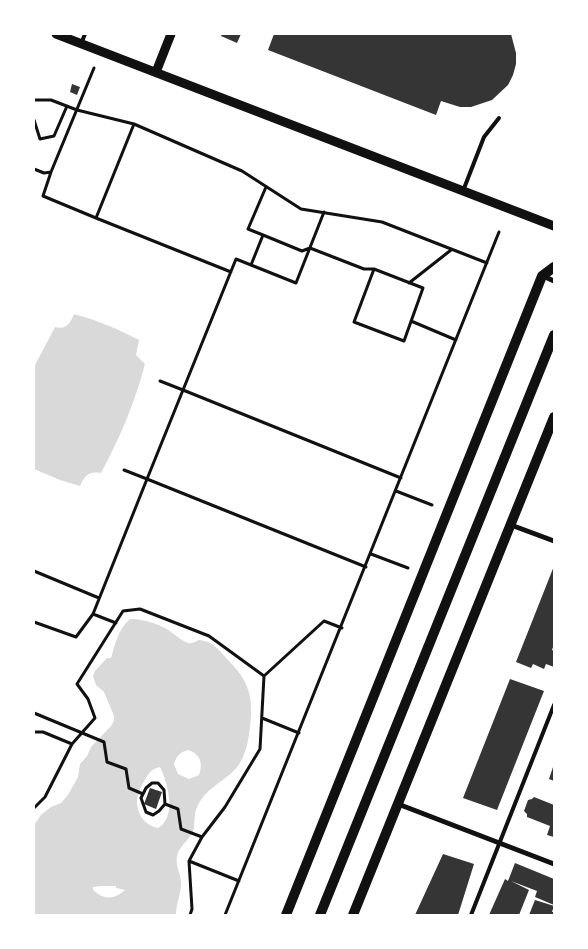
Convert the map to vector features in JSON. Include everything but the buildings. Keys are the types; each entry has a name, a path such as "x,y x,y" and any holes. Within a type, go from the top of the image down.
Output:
{"main road":[{"path":"286,915 542,276 554,267"},
{"path":"320,915 554,335"},
{"path":"353,915 554,417"}],"street":[{"path":"56,34 554,226"},
{"path":"156,72 171,34"},
{"path":"542,276 554,281"},
{"path":"510,525 554,541"},
{"path":"398,804 554,864"}],"lane":[{"path":"82,44 85,34"},
{"path":"463,191 484,137 499,118"},
{"path":"471,915 554,706"}],"path":[{"path":"94,68 51,172 44,196 231,272"},
{"path":"34,100 51,100 77,110 134,124 242,171 301,208 382,222 487,263"},
{"path":"34,120 40,139 54,136 67,106"},
{"path":"96,218 134,124"},
{"path":"34,169 44,173 51,172"},
{"path":"266,187 248,229 302,251 310,248 364,268 374,270 423,288 404,341 354,322 374,270"},
{"path":"34,622 76,637 93,614 236,259 296,283 324,212"},
{"path":"225,915 342,628 499,232"},
{"path":"251,265 263,236"},
{"path":"409,283 452,250"},
{"path":"411,321 456,340"},
{"path":"160,381 401,478"},
{"path":"124,470 366,567"},
{"path":"396,491 432,505"},
{"path":"371,554 408,568"},
{"path":"34,571 99,598"},
{"path":"34,808 45,797 72,744 95,718 88,699 77,684 123,611 140,609 209,636 264,676"},
{"path":"93,614 116,623"},
{"path":"190,915 192,909 189,861 202,837 225,807 260,749 264,676 324,621 342,628"},
{"path":"34,713 84,732 104,742 107,762 126,770 128,788 143,794"},
{"path":"262,718 299,734"},
{"path":"34,732 43,732 72,744"},
{"path":"152,783 158,784 164,790 165,804 159,811 153,814 146,812 141,798 146,788 152,783"},
{"path":"165,804 178,809 182,829 202,837"},
{"path":"189,861 239,881"}],"shaded area":[{"path":"74,314 107,325 139,340 136,355 145,364 126,420 101,473 88,475 80,486 34,469 34,367 55,327 65,327 71,321"},
{"path":"130,619 152,622 168,629 188,643 199,640 206,641 213,644 237,669 247,686 251,703 251,723 245,751 238,766 206,793 197,808 193,831 177,856 181,886 176,915 34,915 34,825 41,815 51,807 61,803 68,795 78,777 80,764 87,756 91,747 114,721 114,716 104,692 96,685 93,676 107,658 111,658 118,637","holes":["189,750 196,754 200,760 201,767 199,775 189,779 178,774 174,764 179,754","160,767 169,800 167,816 164,823 158,828 142,818 137,803 137,796 143,783 154,769","116,886 116,888 125,890 117,896 109,898 101,896 93,890 93,887"]}]}
